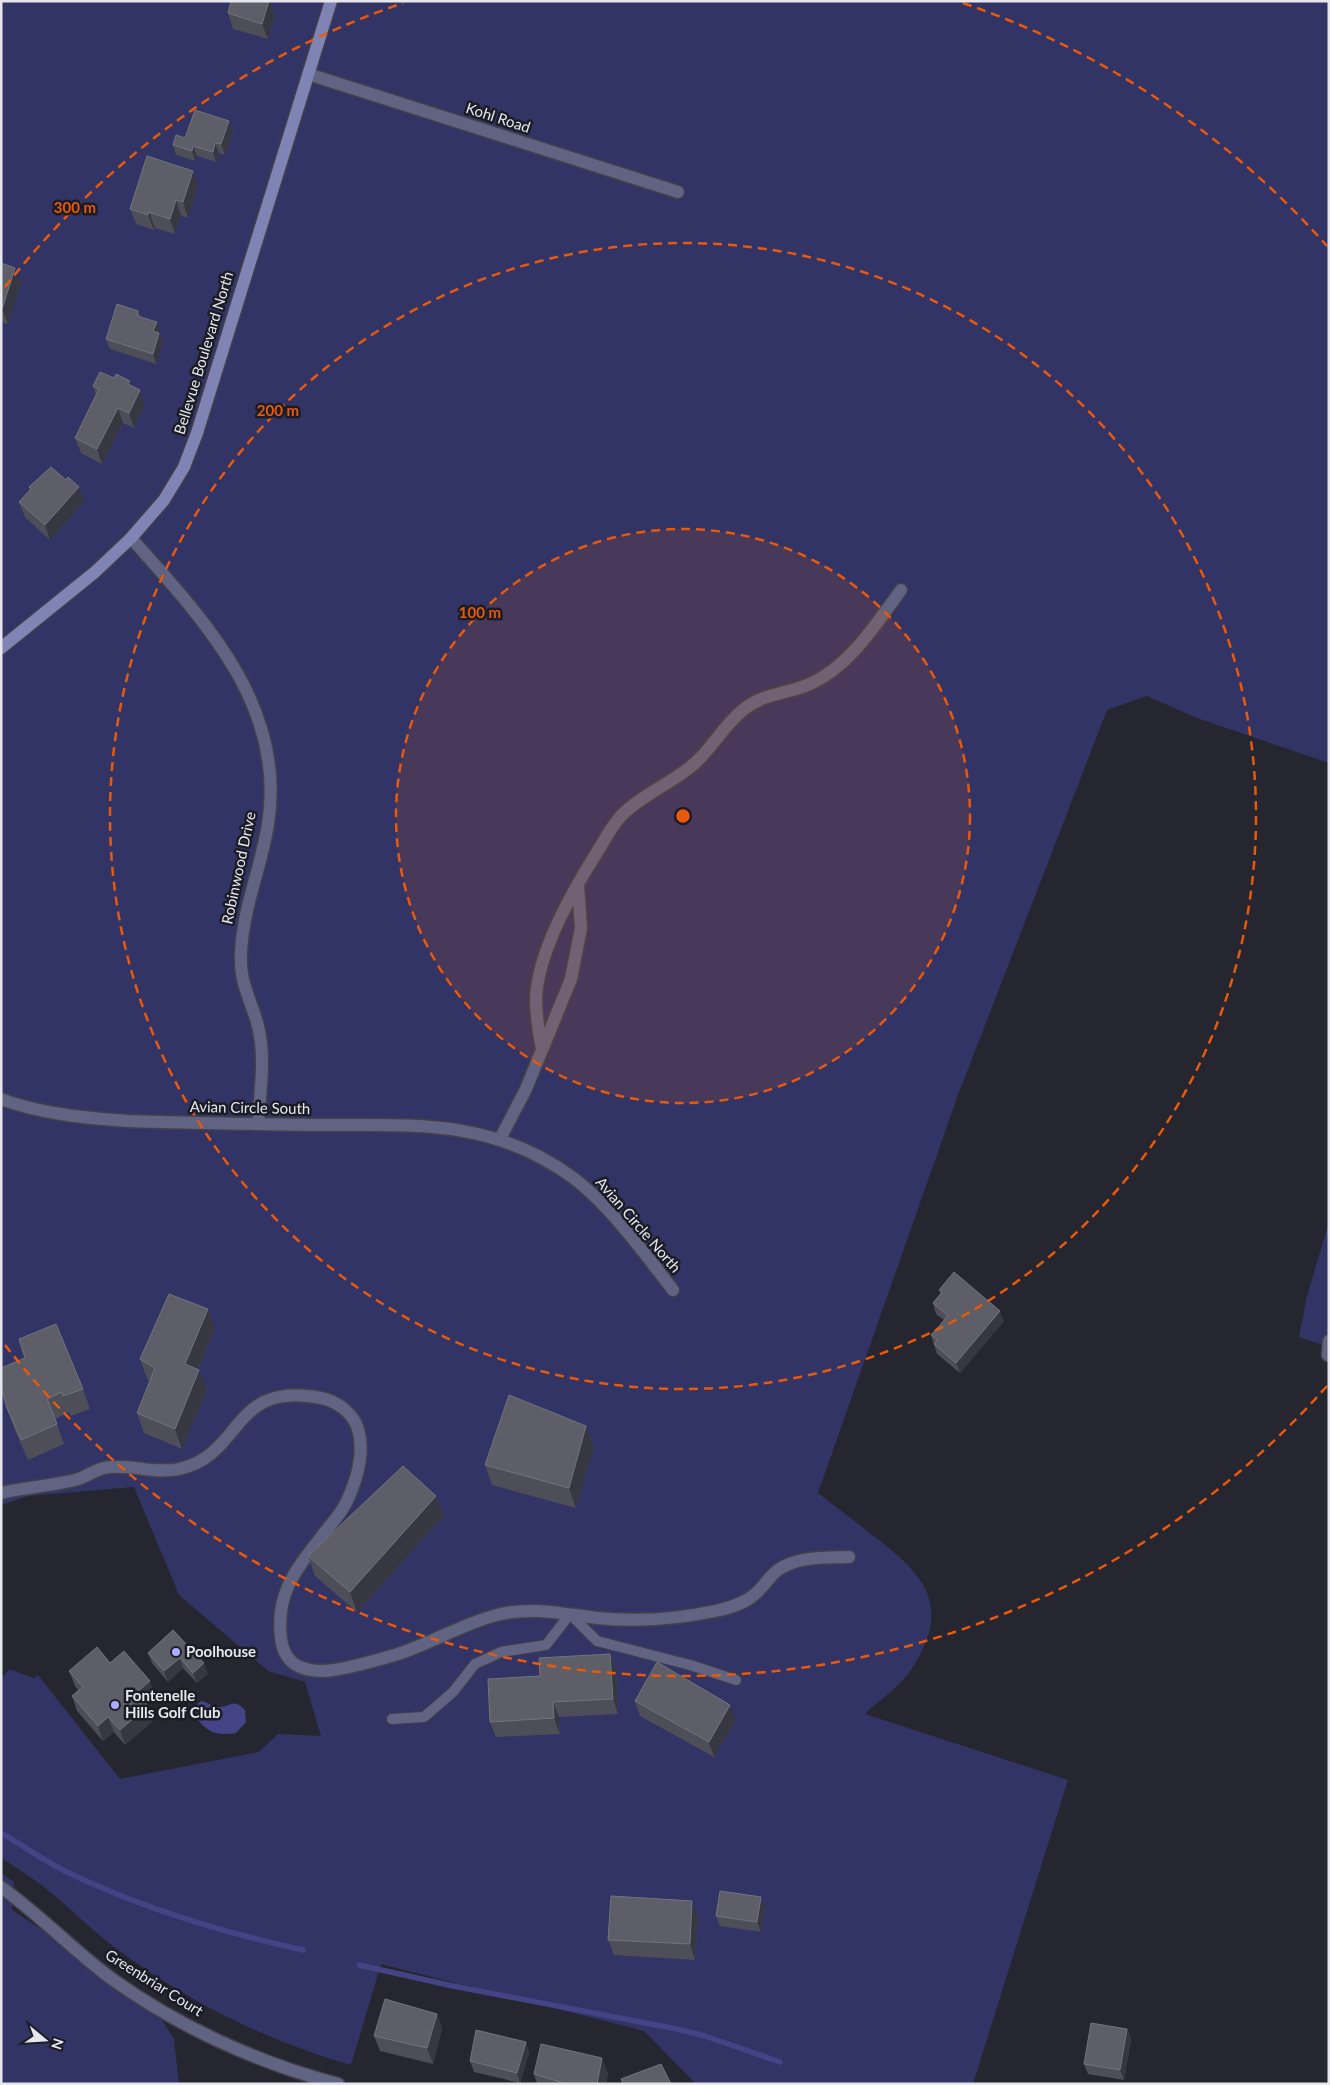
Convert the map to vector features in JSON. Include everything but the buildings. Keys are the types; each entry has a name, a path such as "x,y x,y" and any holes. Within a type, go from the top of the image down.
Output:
{"main road":[{"name":"Bellevue Boulevard North","path":"1,648 94,572 131,538 164,500 184,466 197,434 331,1"}],"street":[{"name":"Kohl Road","path":"308,74 678,192"},
{"name":"Robinwood Drive","path":"131,538 192,606 217,639 238,673 256,713 266,743 270,779 268,822 242,926 241,956 243,982 258,1026 261,1052 258,1124"},
{"path":"542,1049 537,1021 536,998 539,979 564,909 578,883 622,816 642,800 679,777 697,762 726,726 744,709 765,696 810,684 830,672 863,642 901,590"},
{"path":"500,1139 526,1089 571,979 581,928 578,883"},
{"name":"Avian Circle South","path":"1,1099 46,1111 128,1122 423,1127 475,1132 500,1139"},
{"name":"Avian Circle North","path":"500,1139 524,1148 549,1162 573,1177 594,1195 673,1290"},
{"path":"1328,1354 1329,1341"},
{"path":"1,1493 79,1479 108,1466 154,1470 178,1469 198,1462 218,1448 244,1416 272,1398 300,1394 326,1399 344,1409 356,1423 362,1440 360,1462 346,1504 304,1559 291,1580 282,1598 279,1622 281,1642 288,1659 299,1667 318,1672 343,1669 403,1652 496,1615 531,1611 640,1620 712,1611 737,1605 756,1594 766,1581 781,1568 798,1560 849,1557"},
{"name":"Greenbriar Court","path":"1,1887 24,1903 85,1958 159,2009 199,2031 273,2064 338,2084"}],"lane":[{"path":"392,1718 424,1717 454,1692 475,1664 501,1652 546,1645 570,1614 597,1641 690,1664 736,1680"}],"shaded area":[{"path":"1,1 1329,1 1329,763 1197,718 1147,696 1107,710 958,1095 818,1493 893,1552 920,1580 928,1595 931,1611 930,1628 923,1648 906,1676 865,1714 1068,1780 973,2084 696,2084 644,2031 381,1964 351,2065 259,2032 200,2003 117,1949 48,1890 1,1858 1,1676 4,1676 9,1669 34,1678 38,1675 120,1779 259,1752 278,1734 321,1736 305,1682 268,1671 179,1595 134,1487 28,1496 1,1505"},
{"path":"1329,1222 1329,1347 1299,1337 1307,1296"},
{"path":"201,1701 218,1707 237,1704 245,1710 246,1722 236,1733 223,1734 208,1730 196,1717 197,1704"},
{"path":"1,1873 14,1882 12,1910 77,1953 156,2011 174,2039 179,2084 1,2084"}],"waterway":[{"path":"1,1833 59,1868 123,1897 243,1936 303,1950"},
{"path":"359,1965 453,1986 677,2029 705,2036 780,2062"}],"place":[{"name":"Poolhouse","path":"176,1652"},
{"name":"Fontenelle Hills Golf Club","path":"115,1705"}]}
